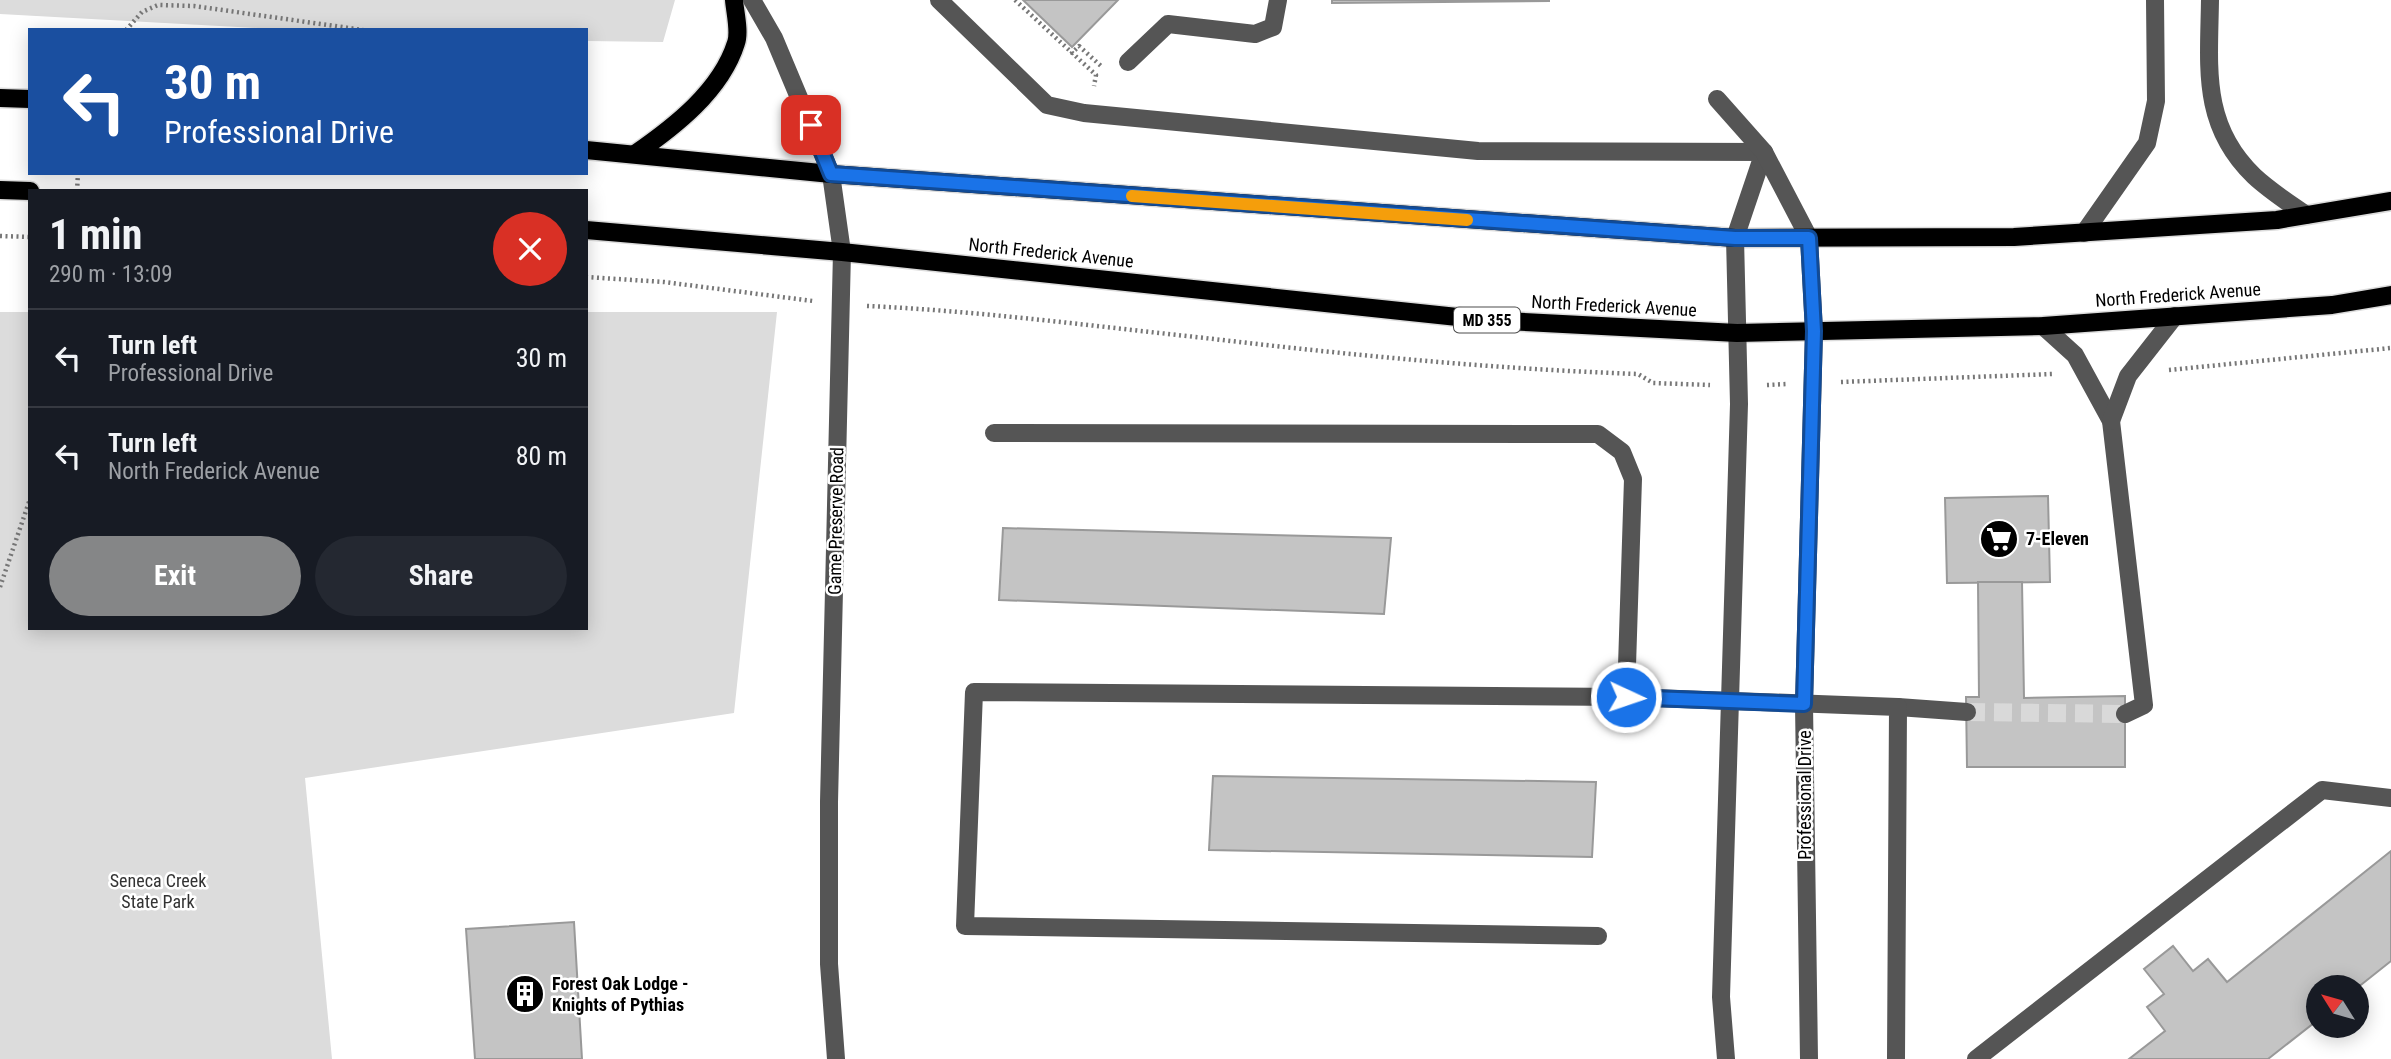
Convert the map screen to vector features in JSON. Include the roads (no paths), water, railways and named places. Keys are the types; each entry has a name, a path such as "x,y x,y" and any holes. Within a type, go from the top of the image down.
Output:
{"main road":[{"path":"635,154 670,130 716,82 737,41 734,0"},
{"path":"0,98 28,99"},
{"path":"588,149 831,174 1735,238 2014,237 2277,220 2391,201"},
{"path":"0,190 28,191"},
{"name":"North Frederick Avenue","path":"588,230 842,252 1486,320 1737,333 2043,326 2332,305 2391,295"}],"street":[{"name":"Game Preserve Road","path":"752,0 802,100 831,174 842,252 829,802 829,964 836,1059"},
{"path":"939,0 1047,106 1084,113 1478,150 1764,152"},
{"path":"1128,62 1168,24 1255,34 1273,27 1278,0"},
{"path":"2084,233 2147,143 2156,100 2155,0"},
{"path":"2210,0 2208,77 2217,126 2254,176 2306,215"},
{"path":"1717,99 1764,152 1809,238"},
{"path":"1726,1059 1721,997 1739,404 1735,238 1764,152"},
{"name":"Professional Drive","path":"1809,238 1814,331 1804,704 1809,1059"},
{"path":"2111,421 2128,376 2175,316"},
{"path":"2043,326 2075,355 2111,421 2144,705 2125,714"},
{"path":"994,433 1598,434 1622,452 1633,479 1626,697"},
{"path":"1598,936 965,926 974,692 1626,697 1966,712"},
{"path":"1896,1059 1898,707"},
{"path":"1976,1059 2322,790 2391,798"}],"tunnel":[{"path":"1967,712 2125,714"}],"place":[{"name":"7-Eleven","path":"1999,539"},
{"name":"Forest Oak Lodge - Knights of Pythias","path":"525,994"}],"park label":[{"name":"Seneca Creek State Park","path":"158,891"}]}
